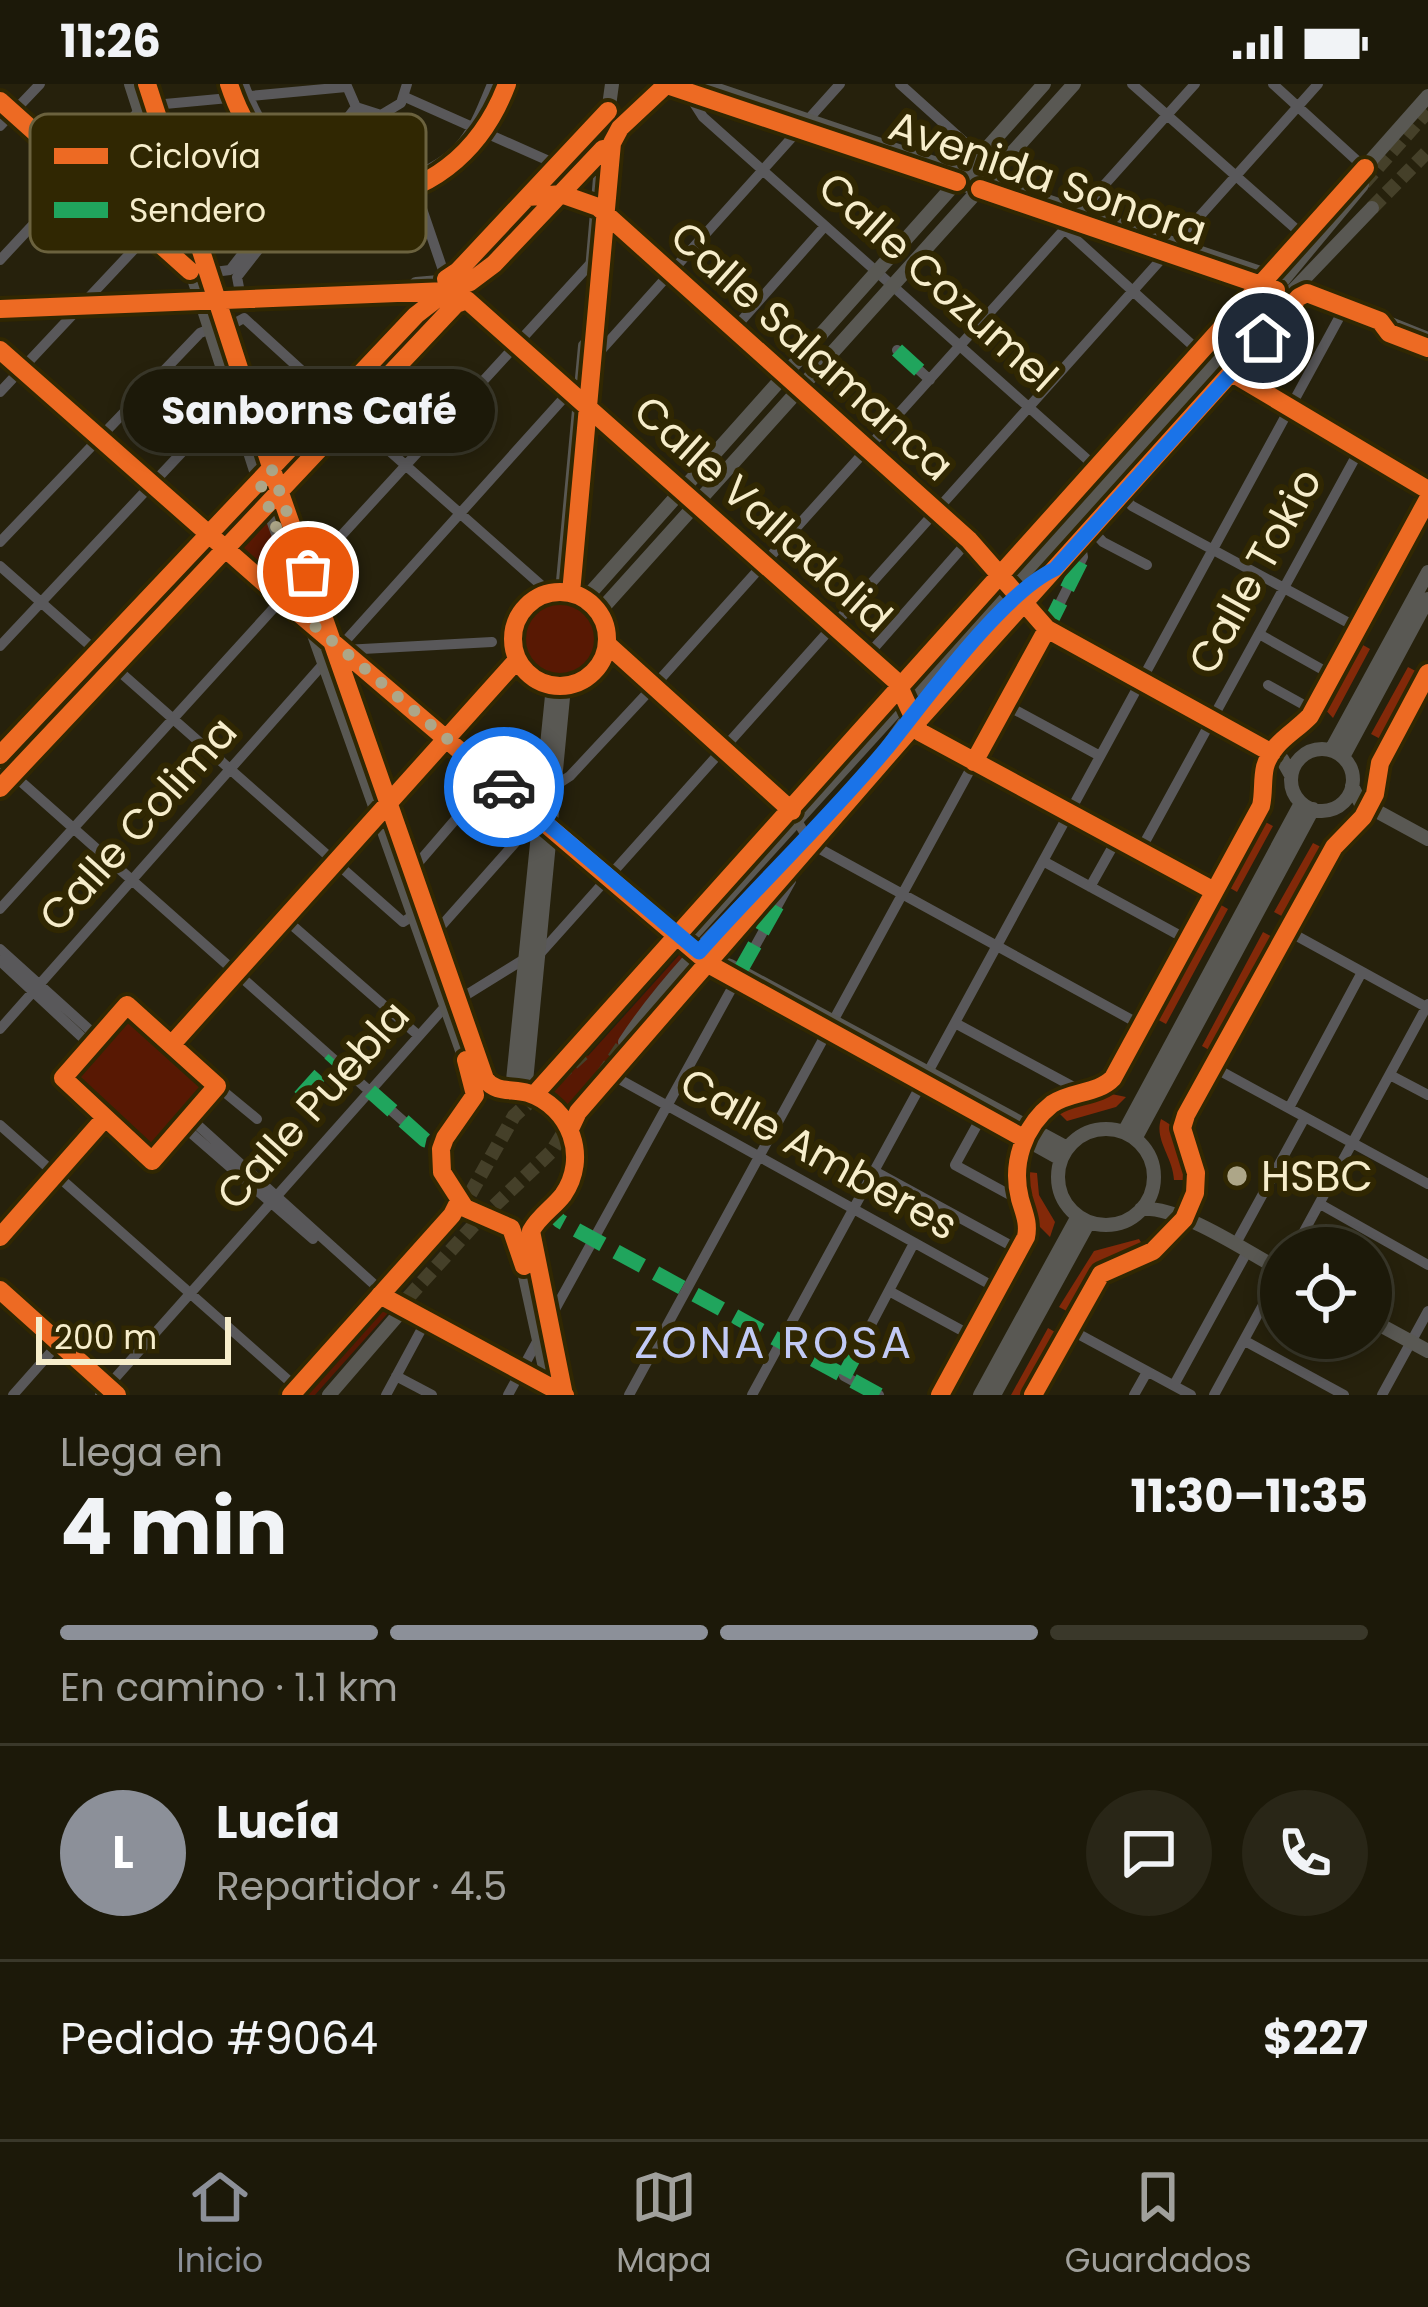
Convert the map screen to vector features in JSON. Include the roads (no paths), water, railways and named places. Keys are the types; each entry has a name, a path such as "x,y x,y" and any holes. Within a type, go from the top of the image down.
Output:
{"main road":[{"path":"131,84 149,114"},
{"path":"148,84 148,114"},
{"path":"580,398 593,359 603,148 612,84"},
{"path":"567,594 593,261 614,136 665,84"},
{"name":"Avenida Sonora","path":"665,84 702,91 984,184 1073,221"},
{"path":"567,594 598,612 606,626 607,644 590,676 559,687 528,675 517,660 512,636 518,616 532,601 567,594 682,490 1044,84"},
{"path":"598,612 1074,84"},
{"path":"1015,589 1055,569 1232,373 1364,176 1428,96"},
{"path":"0,101 30,127"},
{"path":"0,759 608,111"},
{"path":"0,310 446,285 486,272 603,148"},
{"path":"1033,579 1211,380 1285,288 1304,237 1364,176"},
{"name":"Calle Salamanca","path":"528,197 561,194 602,211 969,540 1047,629"},
{"name":"Avenida Sonora","path":"1026,199 1073,221 1172,248 1345,307 1428,344"},
{"path":"625,1042 795,816 908,707 1183,392 1372,208"},
{"path":"170,252 217,299"},
{"path":"184,252 200,300 218,328 339,645 414,915 482,1086"},
{"path":"201,252 217,299 232,399 260,483 325,662 412,869 453,1004"},
{"path":"525,1089 693,947 750,912 852,793 908,707 1015,589 1098,469 1201,353 1285,288"},
{"name":"Calle Valladolid","path":"351,417 456,304 467,300 580,398"},
{"path":"0,350 283,599 693,947 1064,1153"},
{"path":"1197,411 1211,380"},
{"path":"1149,412 1183,392"},
{"path":"0,788 351,417"},
{"path":"1015,589 1055,569"},
{"path":"1336,753 1428,572"},
{"path":"1336,753 1428,599"},
{"path":"1047,629 1277,756 1292,776 1295,795 1307,806 1328,810 1342,803 1364,804 1428,839"},
{"path":"544,822 553,787 559,687"},
{"path":"525,1089 530,959 559,687"},
{"path":"1292,776 1301,757 1310,751 1336,753 1352,771 1352,786 1342,803"},
{"path":"1277,756 1301,757"},
{"path":"1352,786 1364,804"},
{"path":"1130,1136 1307,806"},
{"path":"584,1052 810,840"},
{"path":"750,912 762,884"},
{"path":"571,1125 693,947"},
{"path":"925,1077 982,1116 1028,1133"},
{"path":"482,1086 525,1089 571,1125 575,1160 570,1182 524,1233"},
{"path":"482,1086 449,1126 441,1150 442,1172 456,1208 524,1233"},
{"path":"1180,1217 1153,1185 1149,1156 1130,1136 1091,1131 1064,1153 1058,1178 1061,1194 1083,1219 1114,1224 1141,1209 1156,1208 1260,1259"},
{"path":"1141,1209 1153,1185"},
{"path":"295,1393 377,1292 456,1208"},
{"path":"980,1395 1083,1219"},
{"path":"994,1395 1083,1219"},
{"path":"524,1233 564,1395"},
{"path":"524,1233 550,1391"},
{"path":"325,1395 399,1310"},
{"path":"1392,1332 1428,1351"}],"street":[{"path":"0,126 40,84"},
{"path":"229,84 241,114"},
{"path":"479,128 492,84"},
{"path":"426,173 479,128 507,84"},
{"path":"593,359 840,84"},
{"path":"900,84 980,156"},
{"path":"1132,84 1304,237"},
{"path":"553,787 570,776 654,686 1195,84"},
{"path":"1273,84 1364,176"},
{"name":"Calle Puebla","path":"108,1392 419,1036 453,1004 530,959 608,876 1318,84"},
{"path":"141,114 147,108 233,99 246,90 346,86 360,110"},
{"path":"360,110 389,112 406,90 558,164"},
{"name":"Calle Cozumel","path":"702,91 703,117 1098,469"},
{"path":"357,114 360,110"},
{"path":"1073,221 1133,291 1201,353"},
{"path":"426,223 446,285"},
{"path":"734,329 825,226"},
{"path":"0,260 30,227"},
{"path":"0,392 131,252"},
{"path":"190,271 230,270 245,252"},
{"path":"241,298 236,277 254,252"},
{"path":"308,572 593,261"},
{"path":"752,1395 1345,307"},
{"path":"0,542 200,333 244,317 335,400 353,401 351,417 460,513 567,594"},
{"path":"897,350 930,380"},
{"path":"940,1395 1028,1230 1016,1169 1028,1133 1054,1103 1111,1082 1261,806 1264,771 1313,710 1428,494 1232,373"},
{"path":"339,645 460,513 580,398"},
{"name":"Calle Valladolid","path":"580,398 867,656 908,707 920,732 1214,891"},
{"path":"0,646 232,399"},
{"name":"Calle Tokio","path":"1140,851 1360,449"},
{"path":"1121,495 1132,506 1358,628"},
{"path":"629,1395 1047,629 1083,557 1086,535 1148,565"},
{"path":"867,656 969,540"},
{"path":"0,566 333,863 403,922 414,915"},
{"path":"0,909 283,599"},
{"path":"1258,634 1332,674"},
{"path":"339,645 492,642"},
{"path":"607,644 795,816 810,840 1141,1025"},
{"path":"172,1043 517,660"},
{"name":"Calle Colima","path":"0,1029 325,662"},
{"path":"1033,1395 1101,1274 1154,1251 1195,1193 1196,1174 1182,1129 1334,847 1363,817 1364,804 1375,794 1380,763 1428,673"},
{"path":"1268,685 1313,710"},
{"path":"1006,705 1100,756"},
{"path":"0,759 419,1135"},
{"path":"412,869 492,777"},
{"path":"435,933 544,822"},
{"path":"1090,886 1117,839"},
{"path":"1042,861 1188,940"},
{"path":"508,1395 791,881 791,866"},
{"path":"285,919 419,1036"},
{"path":"1286,931 1428,1006 1306,1227"},
{"path":"0,950 85,1040 87,1050"},
{"path":"0,962 93,1033 102,1033"},
{"path":"1289,1108 1362,972"},
{"path":"218,1086 152,1161 63,1078 129,1005 257,1119"},
{"path":"955,1022 1081,1091"},
{"path":"1213,1067 1428,1184"},
{"name":"Calle Amberes","path":"610,1074 998,1289"},
{"path":"1390,1075 1428,1095"},
{"path":"982,1116 955,1165 1021,1201"},
{"path":"1174,1385 1305,1117"},
{"path":"0,1238 105,1118"},
{"path":"187,1123 364,1284 399,1310 427,1319 564,1395"},
{"path":"0,1125 295,1393"},
{"path":"874,1171 1019,1250"},
{"path":"1320,1204 1428,1265"},
{"path":"879,1395 844,1376 914,1243"},
{"path":"0,1290 108,1392"},
{"path":"889,1291 972,1336"},
{"path":"1382,1395 1428,1311"},
{"path":"1214,1395 1260,1312"},
{"path":"386,1395 427,1319"},
{"path":"1069,1329 1191,1395"},
{"path":"1245,1341 1344,1395"},
{"path":"13,1395 59,1343"},
{"path":"1134,1395 1147,1372"},
{"path":"396,1376 431,1395"}],"tunnel":[{"path":"1364,183 1428,111"},
{"path":"1372,208 1428,151"},
{"path":"602,1076 625,1042"},
{"path":"460,1212 514,1116 585,1052"},
{"path":"394,1313 472,1227 552,1151 572,1119"}],"place":[{"name":"Sanborns Café","path":"308,572"},
{"name":"HSBC","path":"1237,1176"}],"district":[{"name":"ZONA ROSA","path":"774,1342"}]}
